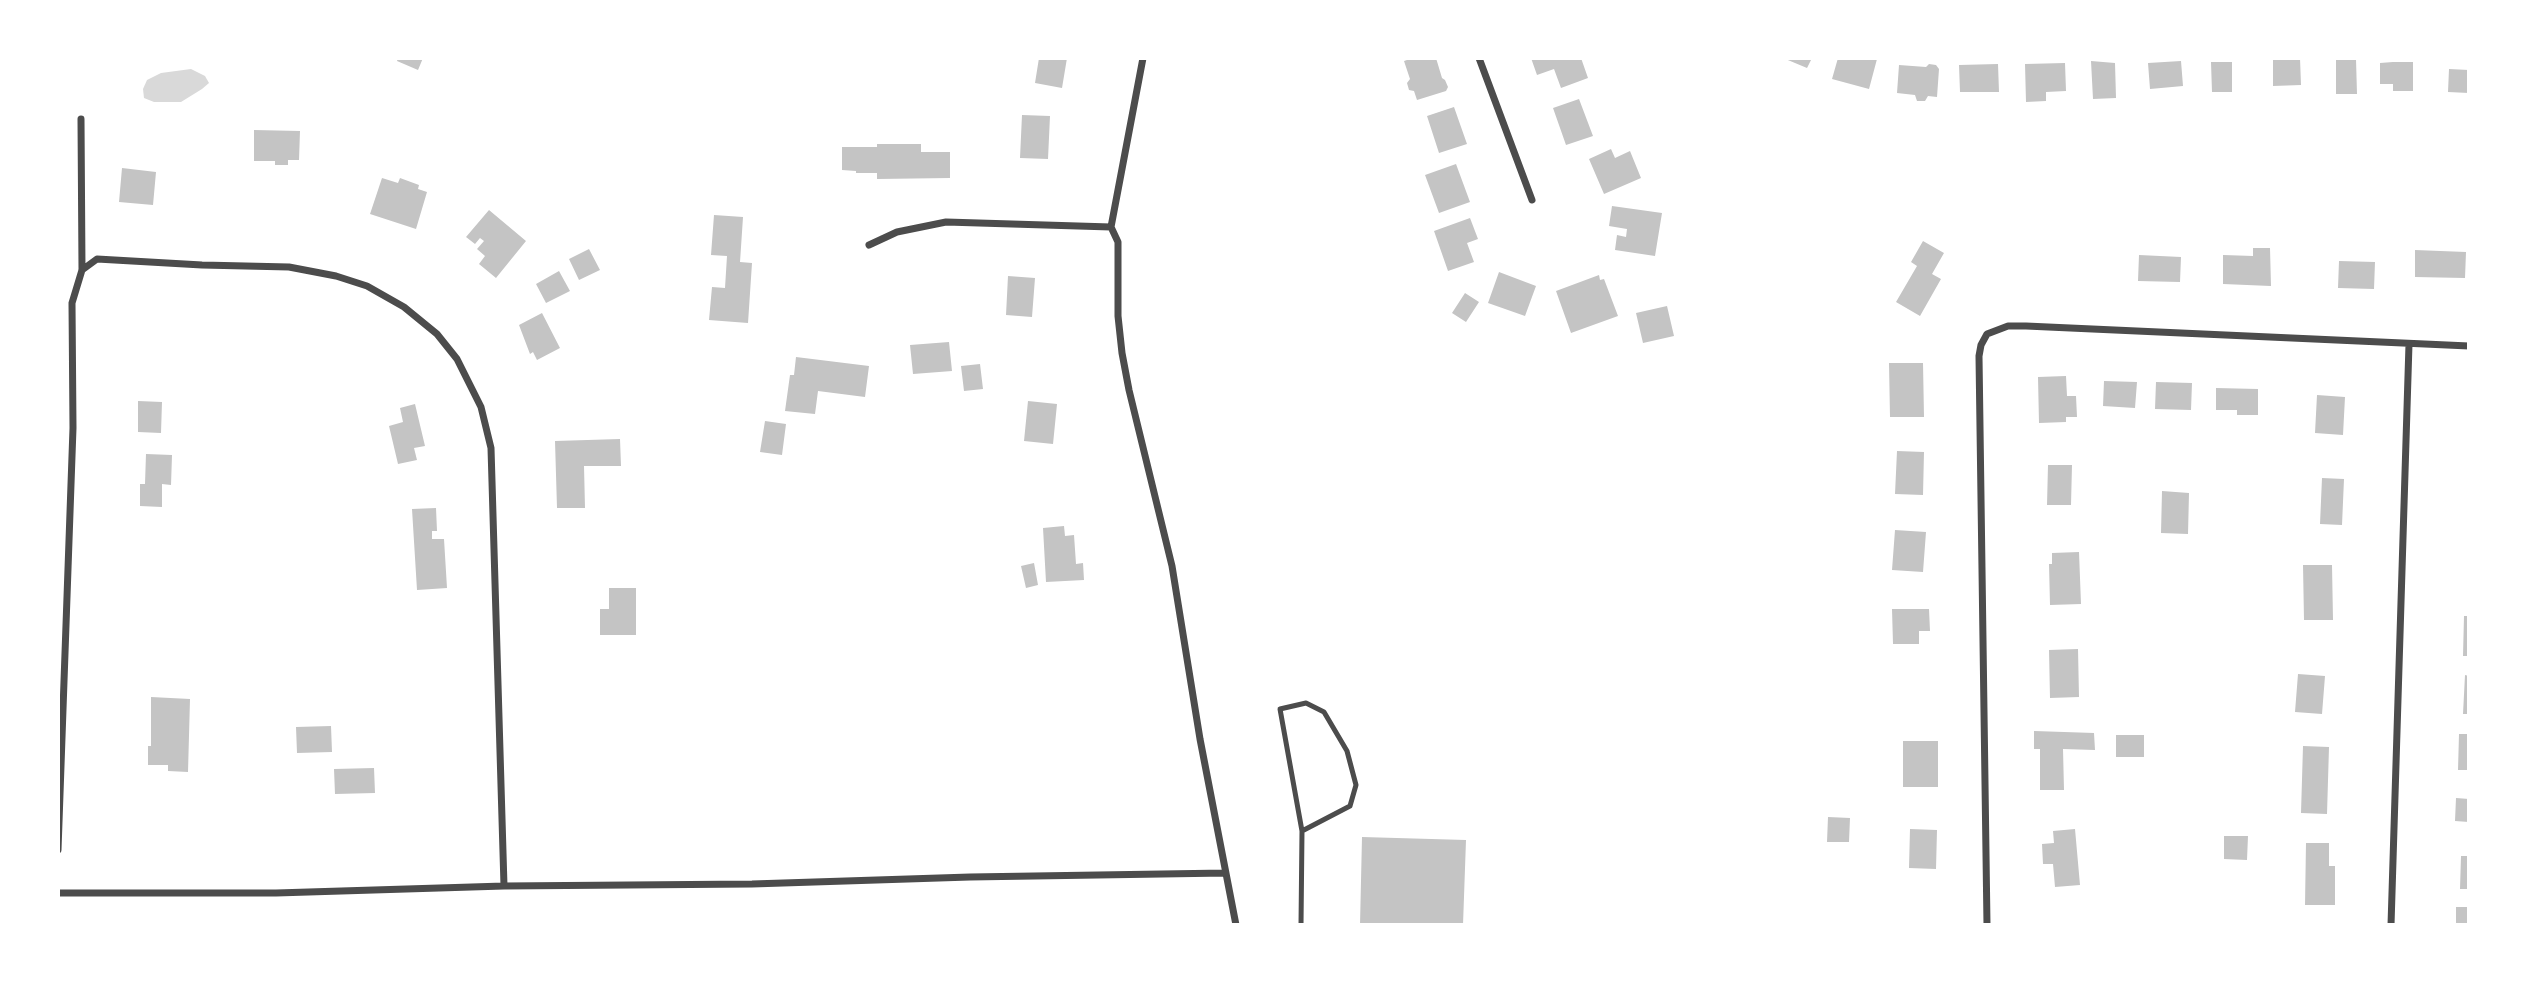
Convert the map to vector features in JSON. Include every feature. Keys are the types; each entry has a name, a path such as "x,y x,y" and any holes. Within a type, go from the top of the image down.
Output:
{"street":[{"path":"1143,58 1111,228 1118,242 1118,316 1129,390 1172,566 1200,739 1236,925"},
{"path":"1479,58 1532,200"},
{"path":"58,850 73,428 72,303 82,270 82,119"},
{"path":"869,245 897,232 946,222 1111,228"},
{"path":"82,270 97,259 289,267 337,276 367,286 404,307 437,334 457,359 481,407 491,449 504,886"},
{"path":"1987,925 1979,356 1987,334 2008,326 2026,326 2469,346"},
{"path":"2391,925 2409,344"},
{"path":"58,893 276,893 504,886 752,884 1226,873"}],"lane":[{"path":"1301,925 1302,831 1280,709 1306,703 1324,712 1347,751 1356,785 1350,806 1302,831"}],"shaded area":[{"path":"191,69 205,76 209,83 181,102 154,102 144,98 143,89 147,80 161,73"}],"building":[{"path":"398,58 423,58 418,70 397,61"},
{"path":"1039,58 1067,58 1062,88 1035,83"},
{"path":"1413,58 1436,58 1442,78 1448,87 1446,91 1417,100 1414,91 1409,90 1407,83 1410,79 1404,61"},
{"path":"1531,58 1581,58 1588,78 1561,88 1554,69 1537,75"},
{"path":"1783,58 1812,58 1807,68"},
{"path":"1838,58 1877,59 1869,89 1832,79"},
{"path":"2273,58 2300,58 2301,85 2273,86"},
{"path":"2336,59 2356,59 2357,94 2336,94"},
{"path":"2091,61 2115,63 2116,98 2093,99"},
{"path":"2181,61 2183,86 2150,89 2148,63"},
{"path":"2211,62 2232,62 2232,92 2212,92"},
{"path":"2413,62 2413,91 2393,91 2393,84 2380,84 2380,63"},
{"path":"2065,63 2066,91 2046,92 2046,101 2026,102 2025,64"},
{"path":"1929,64 1936,65 1939,69 1937,97 1928,96 1925,101 1917,101 1915,95 1897,93 1899,65 1926,67"},
{"path":"1998,64 1999,92 1960,92 1959,65"},
{"path":"2449,69 2469,70 2469,93 2448,92"},
{"path":"1579,99 1593,136 1566,145 1553,108"},
{"path":"1454,107 1467,144 1439,153 1427,116"},
{"path":"1022,115 1050,116 1048,159 1020,158"},
{"path":"254,130 300,131 299,160 288,160 288,165 275,165 275,161 254,161"},
{"path":"877,144 921,144 921,152 950,152 950,178 877,179 877,173 842,170 842,147 877,147"},
{"path":"1611,149 1615,158 1630,151 1641,178 1604,194 1589,159"},
{"path":"1456,164 1470,202 1439,213 1425,175"},
{"path":"122,168 156,172 153,205 119,202"},
{"path":"382,178 398,183 400,178 419,185 418,189 427,192 416,229 370,214"},
{"path":"1612,206 1662,213 1655,256 1615,250 1617,235 1626,237 1627,229 1609,226"},
{"path":"489,210 526,241 496,278 479,264 485,256 477,249 484,241 480,238 475,244 466,237"},
{"path":"714,215 743,217 740,262 752,263 748,323 709,320 712,287 725,288 727,256 711,255"},
{"path":"1470,218 1478,239 1467,243 1474,262 1448,271 1434,231"},
{"path":"1923,241 1944,253 1932,274 1941,279 1920,316 1896,302 1917,266 1911,262"},
{"path":"2253,248 2270,248 2271,286 2223,284 2223,255 2253,256"},
{"path":"589,249 600,270 579,280 569,259"},
{"path":"2415,250 2466,252 2465,278 2415,277"},
{"path":"2139,255 2181,257 2180,282 2138,281"},
{"path":"2339,261 2375,262 2374,289 2338,288"},
{"path":"559,271 570,291 546,303 536,284"},
{"path":"1499,272 1536,286 1525,316 1488,303"},
{"path":"1599,275 1600,280 1604,279 1618,316 1571,333 1556,291"},
{"path":"1008,276 1035,278 1032,317 1006,315"},
{"path":"1465,293 1479,302 1466,322 1452,313"},
{"path":"1667,306 1674,336 1643,343 1636,313"},
{"path":"542,313 560,348 537,360 533,352 530,354 519,325"},
{"path":"949,342 952,371 913,374 910,345"},
{"path":"796,357 869,366 865,397 818,391 815,414 785,411 790,375 794,375"},
{"path":"1889,363 1923,363 1924,417 1890,417"},
{"path":"980,364 983,389 964,391 961,366"},
{"path":"2066,376 2067,396 2076,396 2077,417 2066,417 2066,422 2039,423 2038,377"},
{"path":"2104,381 2137,382 2135,408 2103,406"},
{"path":"2156,382 2192,383 2191,410 2155,409"},
{"path":"2216,388 2258,389 2258,415 2237,415 2237,410 2216,410"},
{"path":"2317,395 2345,397 2343,435 2315,433"},
{"path":"138,401 162,402 161,433 138,432"},
{"path":"1028,401 1057,404 1053,444 1024,441"},
{"path":"415,404 425,446 414,448 417,460 398,464 389,426 403,422 400,408"},
{"path":"765,421 786,424 782,455 760,452"},
{"path":"620,439 621,466 584,466 585,508 557,508 555,441"},
{"path":"1897,451 1924,452 1923,495 1895,494"},
{"path":"146,454 172,455 171,485 162,484 162,507 140,506 140,484 145,484"},
{"path":"2048,465 2072,465 2071,505 2047,505"},
{"path":"2322,478 2344,479 2342,525 2320,524"},
{"path":"2162,491 2189,493 2188,534 2161,533"},
{"path":"436,508 437,531 432,531 432,539 444,539 447,588 417,590 412,509"},
{"path":"1064,526 1065,536 1074,535 1076,564 1083,563 1084,580 1046,582 1043,528"},
{"path":"1895,530 1926,532 1923,572 1892,570"},
{"path":"2079,552 2081,604 2050,605 2049,564 2052,564 2052,553"},
{"path":"1034,563 1038,585 1026,588 1021,566"},
{"path":"2303,565 2332,565 2333,620 2304,620"},
{"path":"609,588 636,588 636,635 600,635 600,609 609,609"},
{"path":"1892,609 1929,609 1930,631 1919,631 1919,644 1893,644"},
{"path":"2464,616 2469,616 2469,656 2463,656"},
{"path":"2078,649 2079,697 2050,698 2049,650"},
{"path":"2298,674 2325,676 2322,714 2295,712"},
{"path":"2465,675 2469,676 2469,714 2463,714"},
{"path":"151,697 190,699 188,772 168,771 168,765 148,765 148,746 151,746"},
{"path":"331,726 332,752 297,753 296,727"},
{"path":"2034,731 2094,733 2095,750 2063,749 2064,790 2040,790 2040,749 2034,749"},
{"path":"2459,734 2469,734 2469,770 2458,770"},
{"path":"2116,735 2144,735 2144,757 2116,757"},
{"path":"1903,741 1938,741 1938,787 1903,787"},
{"path":"2303,746 2329,747 2327,814 2301,813"},
{"path":"374,768 375,793 335,794 334,769"},
{"path":"2456,798 2469,799 2469,822 2455,821"},
{"path":"1828,817 1850,818 1849,842 1827,842"},
{"path":"1910,829 1937,830 1936,869 1909,868"},
{"path":"2075,829 2080,885 2055,887 2053,864 2043,864 2042,844 2054,843 2053,831"},
{"path":"2224,836 2248,836 2247,860 2224,859"},
{"path":"1362,837 1466,840 1463,925 1360,925"},
{"path":"2306,843 2329,843 2329,866 2335,866 2335,905 2305,905"},
{"path":"2461,856 2469,856 2469,889 2460,889"},
{"path":"2456,907 2469,907 2469,925 2456,925"}]}
